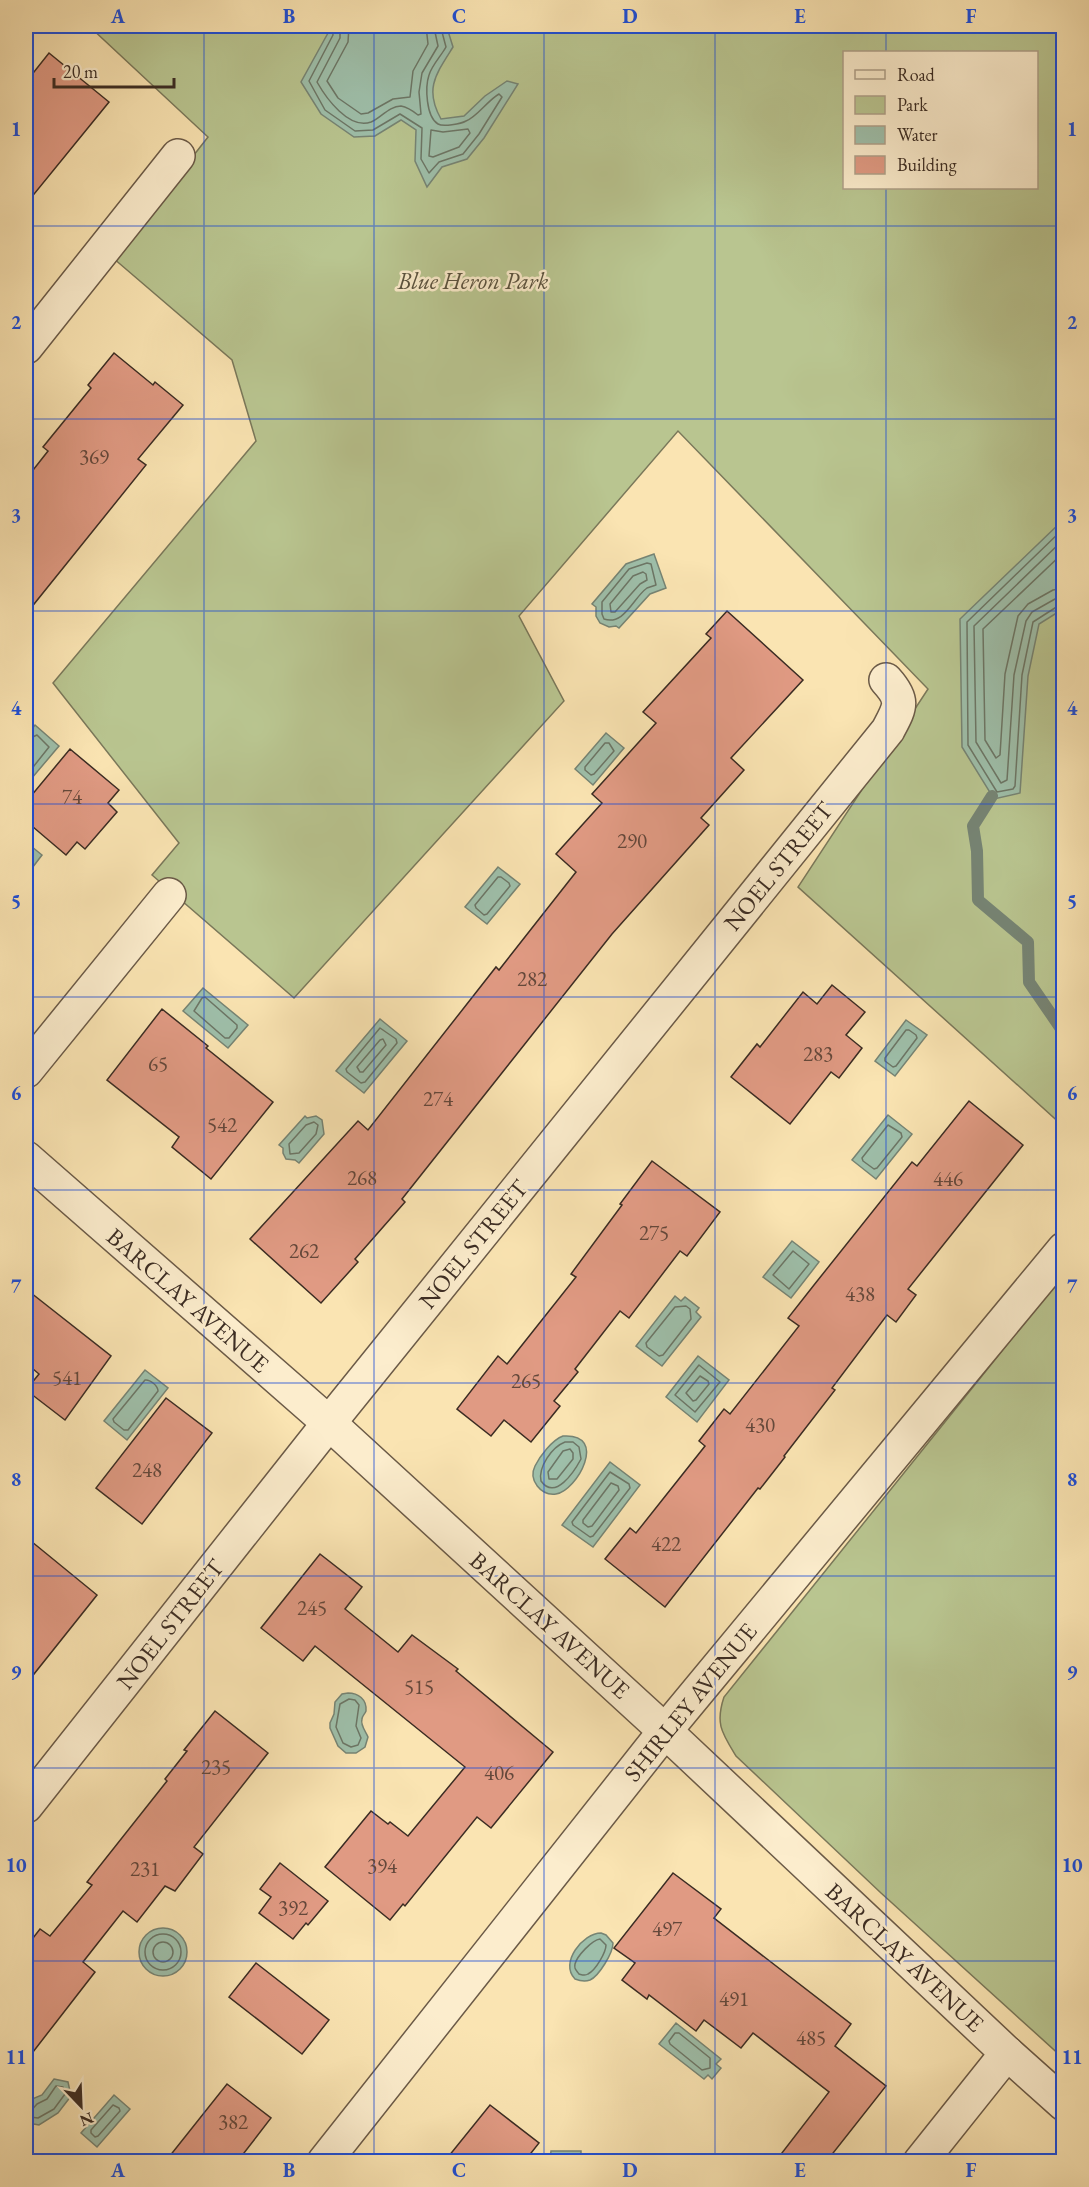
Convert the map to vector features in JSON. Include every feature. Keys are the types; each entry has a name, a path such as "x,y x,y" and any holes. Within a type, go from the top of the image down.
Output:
{"street":[{"path":"26,347 178,156"},
{"name":"NOEL STREET","path":"26,1806 329,1423 888,730 899,710 900,703 895,690 885,680"},
{"path":"26,1071 169,895"},
{"name":"BARCLAY AVENUE","path":"26,1158 329,1423 665,1731 1064,2104"},
{"name":"SHIRLEY AVENUE","path":"324,2162 665,1731 1064,1249"},
{"path":"920,2162 1007,2053"}],"green space":[{"name":"Blue Heron Park","path":"89,26 1063,26 1063,1126 798,887 928,689 678,431 519,616 564,701 294,998 152,875 179,843 53,683 256,441 232,360 113,258 208,137"},
{"path":"1063,1275 1063,2058 881,1893 736,1756 721,1728 720,1714 724,1697"}],"water":[{"path":"326,26 452,26 448,31 453,47 437,74 433,90 433,99 441,119 464,116 485,96 507,81 518,84 484,138 467,159 442,167 427,187 415,161 416,130 401,120 375,136 354,137 321,114 301,82 328,33"},
{"path":"1063,520 1063,609 1039,624 1028,676 1020,793 994,799 962,747 960,619"},
{"path":"654,554 666,588 650,594 619,628 600,623 596,616 596,607 592,604 626,564"},
{"path":"35,725 59,746 26,785 26,736"},
{"path":"606,733 624,748 593,785 575,769"},
{"path":"26,842 42,855 26,876"},
{"path":"498,867 520,884 487,924 465,907"},
{"path":"203,988 248,1025 228,1048 183,1011"},
{"path":"380,1019 407,1041 364,1093 336,1071"},
{"path":"906,1020 927,1035 895,1076 875,1061"},
{"path":"888,1115 912,1134 876,1179 852,1160"},
{"path":"305,1116 307,1118 316,1116 322,1120 324,1134 299,1163 286,1159 283,1148 279,1145"},
{"path":"792,1241 819,1262 791,1298 763,1277"},
{"path":"675,1296 681,1301 685,1297 699,1308 696,1312 701,1317 662,1366 636,1346"},
{"path":"698,1356 729,1380 697,1422 666,1397"},
{"path":"145,1370 168,1388 127,1440 104,1421"},
{"path":"563,1436 577,1438 584,1443 587,1452 585,1463 580,1474 564,1491 551,1494 537,1486 533,1471 547,1449"},
{"path":"610,1462 640,1485 593,1547 562,1525"},
{"path":"348,1693 361,1698 366,1707 362,1717 362,1726 368,1737 365,1747 356,1753 346,1753 338,1746 330,1728 335,1702 342,1694"},
{"path":"163,1928 180,1935 187,1952 180,1969 163,1976 146,1969 139,1952 146,1935"},
{"path":"601,1933 613,1943 605,1964 590,1980 575,1979 571,1972 571,1957 587,1938"},
{"path":"676,2023 721,2059 716,2064 721,2068 712,2079 708,2075 704,2079 659,2044"},
{"path":"54,2079 68,2082 71,2096 58,2113 39,2125 28,2123 26,2111 32,2099 42,2095"},
{"path":"114,2095 130,2109 97,2147 81,2133"},
{"path":"551,2151 581,2151 581,2161 550,2161"}],"building":[{"path":"49,53 109,102 26,204 26,82"},
{"path":"114,353 153,385 155,382 183,405 138,459 146,465 26,614 26,479 48,451 43,447 91,388 88,385"},
{"path":"727,611 803,680 731,758 744,770 701,818 709,825 612,934 402,1199 405,1202 355,1259 358,1262 321,1303 250,1239 358,1121 368,1130 496,967 499,970 576,872 556,854 602,803 592,794 656,723 643,712 711,638 706,634"},
{"path":"70,749 119,790 108,803 117,812 85,849 77,842 66,855 26,821 26,802"},
{"path":"832,985 865,1012 846,1035 862,1048 839,1078 831,1072 790,1124 731,1077 757,1044 760,1047 803,992 817,1004"},
{"path":"162,1009 273,1102 211,1179 172,1147 179,1137 107,1080"},
{"path":"969,1101 1023,1145 908,1289 916,1295 896,1322 887,1315 832,1388 835,1390 785,1457 665,1607 605,1559 630,1528 636,1533 705,1446 699,1441 724,1409 730,1414 799,1326 788,1318 912,1162 917,1166"},
{"path":"652,1161 720,1212 687,1256 680,1251 629,1318 620,1311 575,1369 578,1372 554,1401 560,1406 531,1442 504,1420 491,1436 457,1409 498,1356 507,1364 576,1277 571,1274"},
{"path":"26,1289 111,1356 65,1420 26,1390 39,1374 26,1363"},
{"path":"166,1398 212,1433 142,1524 96,1488"},
{"path":"26,1537 97,1595 26,1684"},
{"path":"320,1554 362,1587 345,1609 398,1652 412,1635 458,1669 456,1671 553,1752 491,1828 477,1817 405,1906 403,1904 390,1920 325,1867 371,1811 408,1836 465,1767 315,1646 303,1661 261,1628"},
{"path":"215,1711 268,1753 194,1847 203,1854 175,1891 165,1886 137,1922 123,1911 83,1962 95,1972 26,2061 26,1947 40,1929 50,1936 92,1885 87,1882 167,1781 165,1779 187,1751 184,1750"},
{"path":"280,1863 328,1901 293,1939 259,1913 271,1897 260,1889"},
{"path":"673,1873 721,1909 714,1918 851,2024 835,2046 886,2086 826,2162 775,2162 829,2092 753,2033 741,2048 704,2020 696,2031 649,1995 647,1999 622,1980 635,1963 614,1948"},
{"path":"256,1963 329,2020 302,2054 229,1997"},
{"path":"227,2084 271,2118 237,2162 165,2162"},
{"path":"490,2105 539,2143 524,2162 444,2162"}],"waterway":[{"path":"992,796 973,826 977,851 978,900 1028,942 1029,982 1064,1033"}]}
